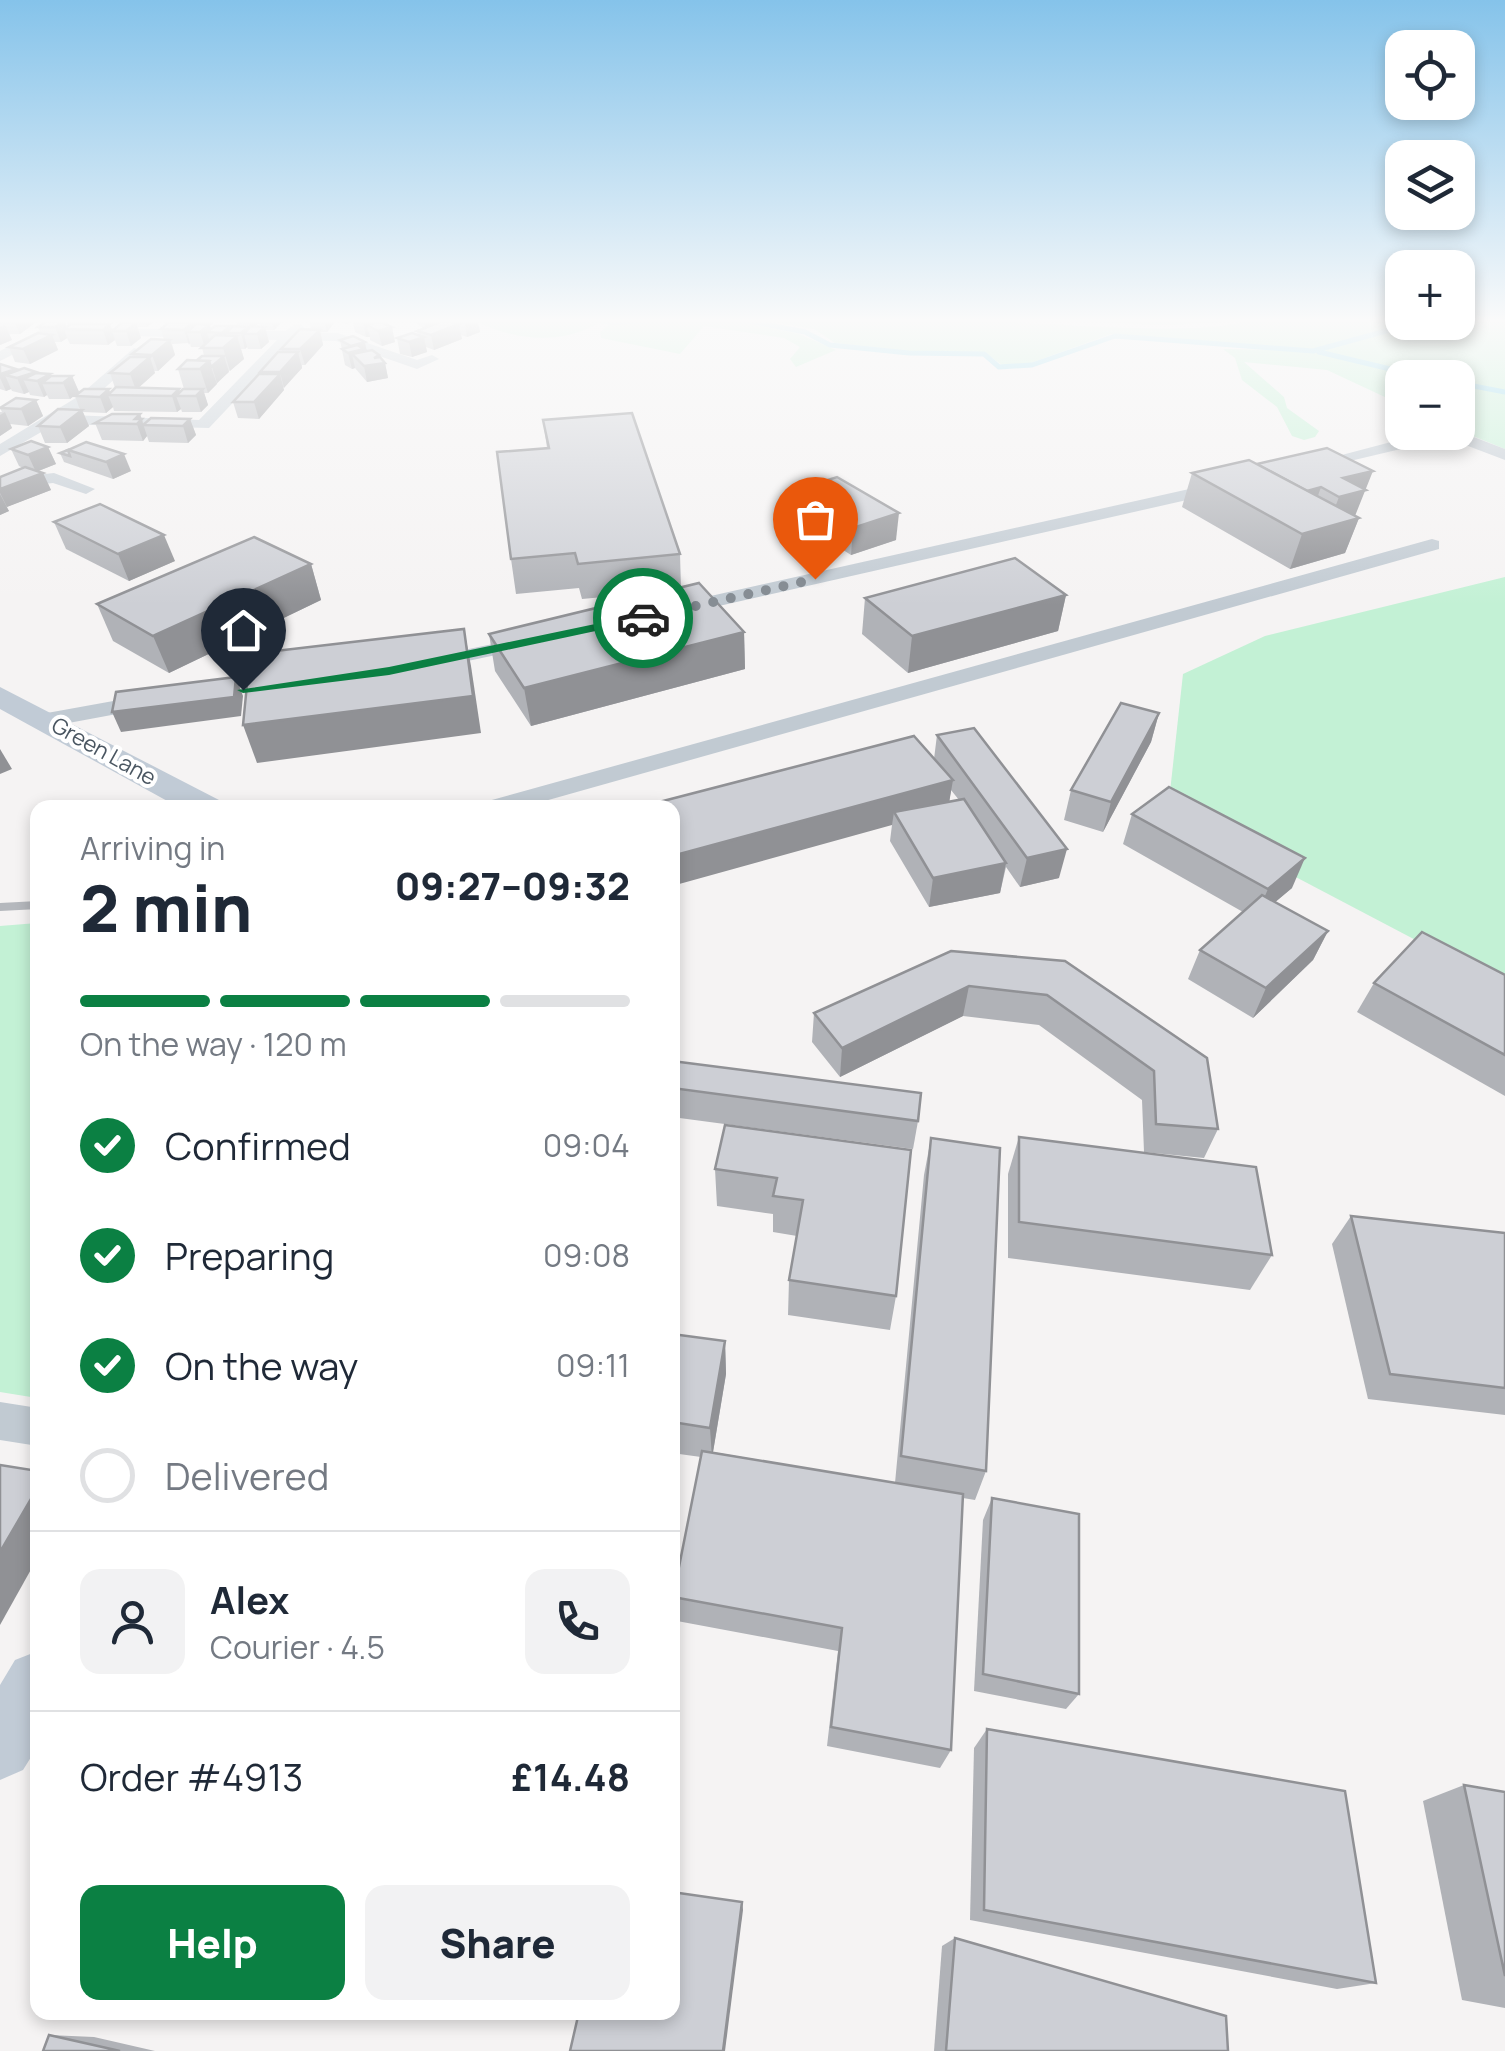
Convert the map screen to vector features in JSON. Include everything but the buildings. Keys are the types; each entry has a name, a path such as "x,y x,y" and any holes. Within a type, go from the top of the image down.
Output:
{"street":[{"path":"47,414 203,425 214,414"},
{"path":"0,451 61,414"},
{"path":"1279,474 1448,432 1505,455"},
{"path":"0,484 54,478 86,489"},
{"path":"650,616 1241,482"},
{"path":"519,800 1432,545"},
{"path":"404,668 554,638"},
{"name":"Green Lane","path":"0,696 192,800"},
{"path":"47,720 97,708 175,698"},
{"path":"0,1421 30,1426"},
{"path":"0,1746 30,1695"}],"green space":[{"path":"1280,414 1295,414 1319,431 1315,437 1304,440 1292,436"},
{"path":"1475,414 1505,414 1505,449 1475,437"},
{"path":"1505,577 1505,987 1168,810 1183,674 1265,636"},
{"path":"30,924 30,1397 0,1392 0,926"}],"railway":[{"path":"0,907 30,905"}],"way so far":[{"path":"643,618 815,579"}],"route":[{"path":"243,690 389,671 643,618"}]}
